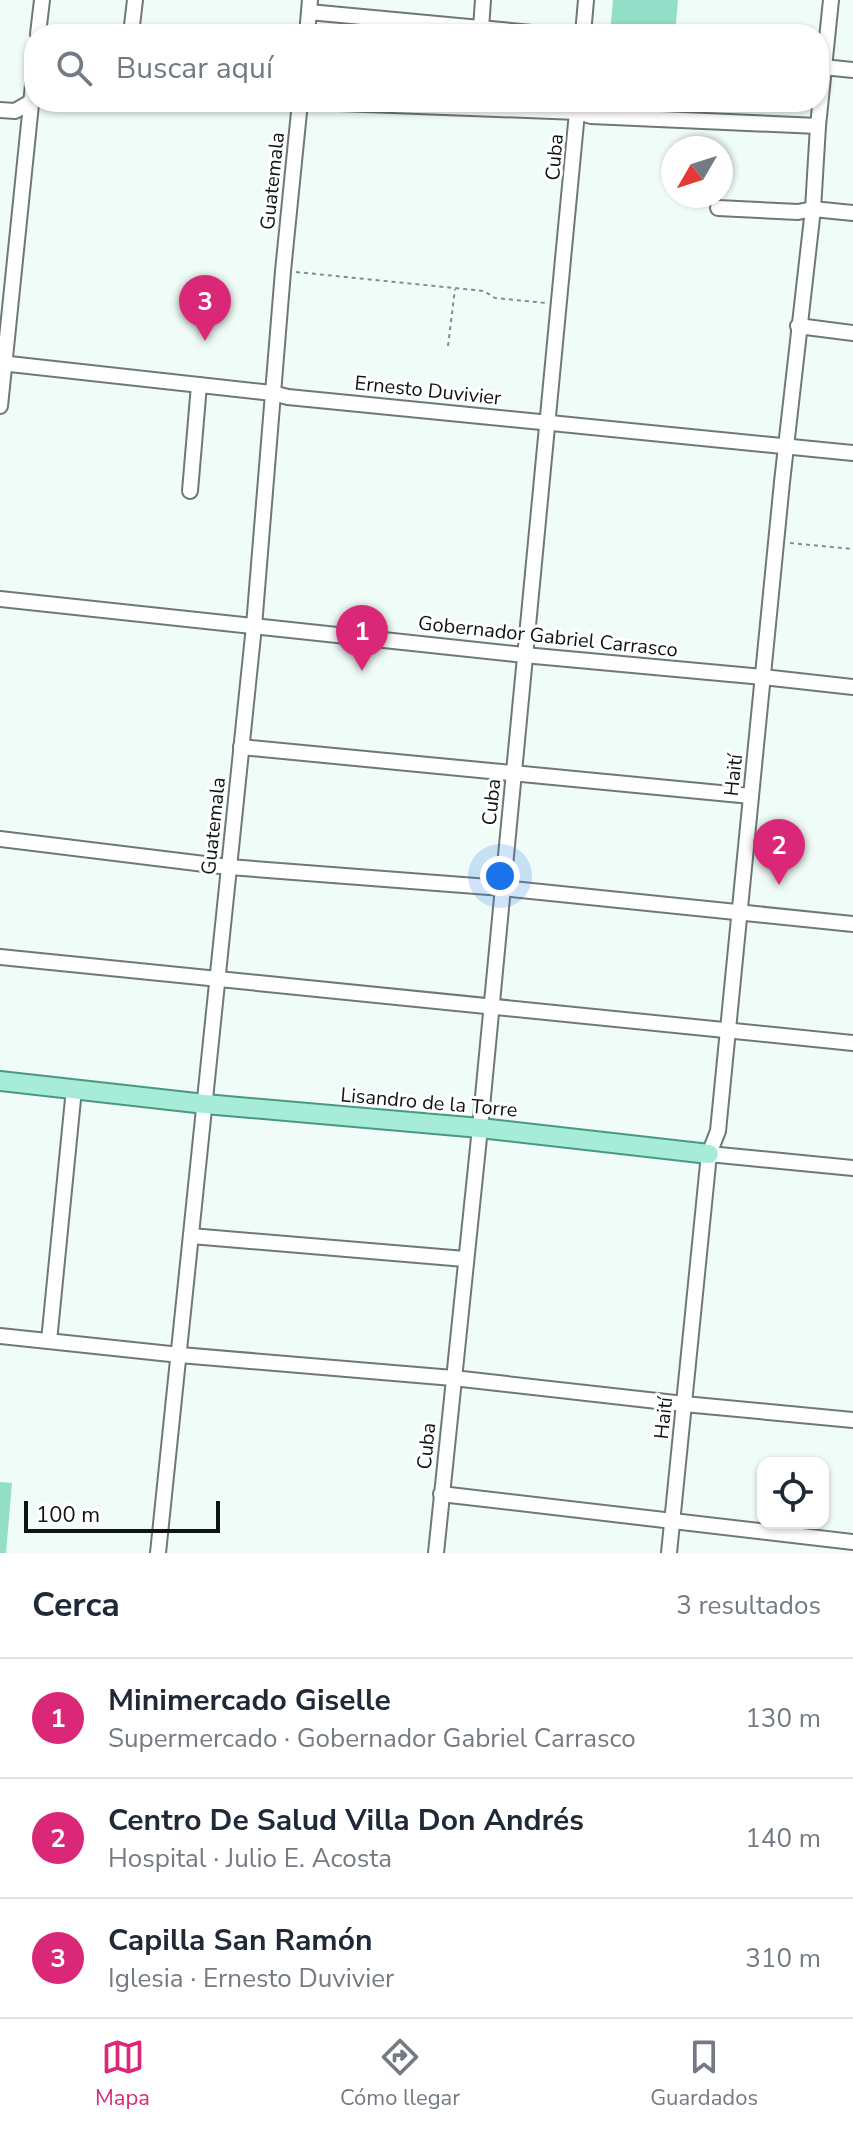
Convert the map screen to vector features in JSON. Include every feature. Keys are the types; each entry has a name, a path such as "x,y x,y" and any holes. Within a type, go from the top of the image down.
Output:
{"main road":[{"name":"Lisandro de la Torre","path":"0,1081 205,1104 480,1128 709,1154"}],"street":[{"path":"39,24 42,0"},
{"path":"132,24 135,0"},
{"path":"481,24 483,0"},
{"path":"584,24 586,0"},
{"name":"Haití","path":"828,24 831,0"},
{"path":"310,6 450,24"},
{"path":"829,68 853,70"},
{"path":"0,110 15,111 24,106"},
{"path":"0,406 2,364 32,112"},
{"name":"Guatemala","path":"158,1553 254,626 299,112"},
{"name":"Cuba","path":"436,1553 578,112"},
{"path":"585,112 591,116 818,126"},
{"name":"Haití","path":"669,1553 709,1154 718,1131 798,326 813,209 819,112"},
{"path":"718,208 798,212 813,209 853,213"},
{"path":"798,326 853,333"},
{"name":"Ernesto Duvivier","path":"2,364 288,397 853,453"},
{"path":"190,491 199,385"},
{"name":"Gobernador Gabriel Carrasco","path":"0,599 853,687"},
{"path":"241,747 751,796"},
{"path":"0,839 229,867 502,888 853,924"},
{"path":"0,957 853,1043"},
{"path":"49,1341 74,1089"},
{"name":"Lisandro de la Torre","path":"709,1154 853,1168"},
{"path":"191,1236 465,1259"},
{"path":"0,1336 453,1378 853,1420"},
{"path":"441,1494 853,1542"}],"path":[{"path":"283,271 484,291 495,298 560,305"},
{"path":"448,346 455,288"},
{"path":"776,541 853,549"}],"green space":[{"path":"613,0 678,0 676,24 611,24"},
{"path":"0,1482 12,1483 6,1553 0,1553"}],"place":[{"name":"Capilla San Ramón","path":"205,341"},
{"name":"Minimercado Giselle","path":"362,671"},
{"name":"Centro De Salud Villa Don Andrés","path":"779,885"}]}
